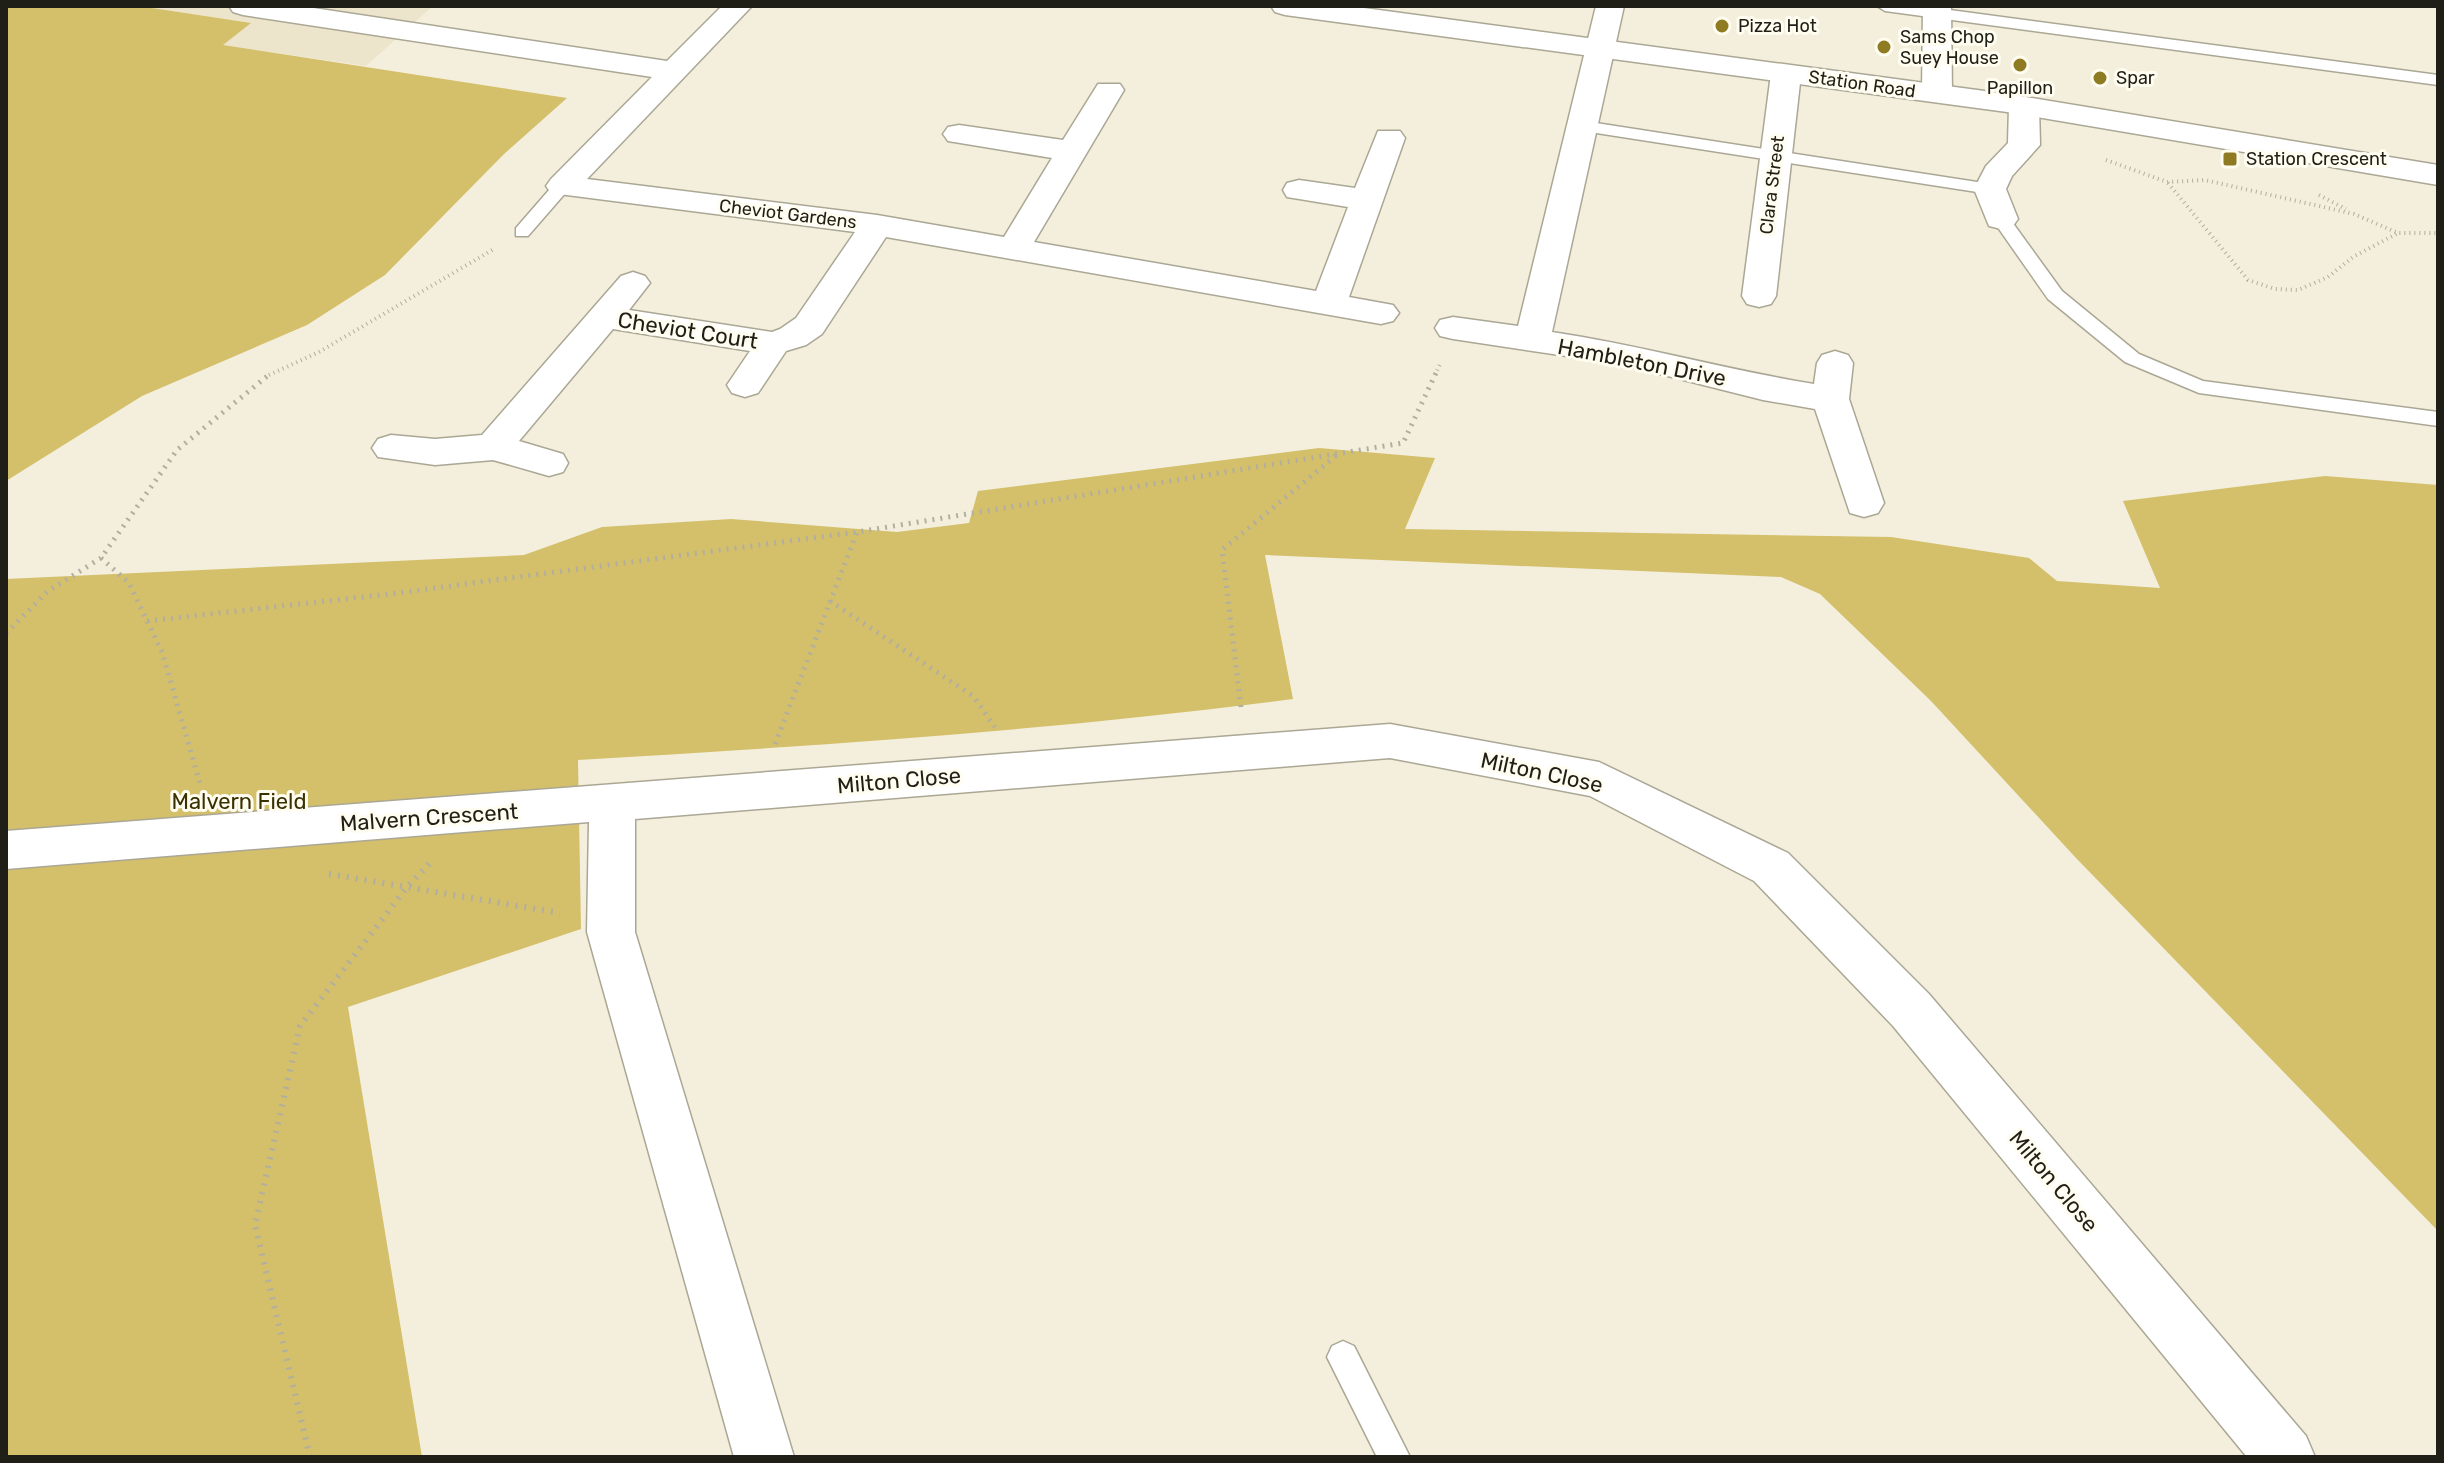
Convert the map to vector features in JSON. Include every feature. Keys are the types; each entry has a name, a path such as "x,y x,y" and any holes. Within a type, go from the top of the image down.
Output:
{"street":[{"path":"243,6 674,71"},
{"path":"562,186 738,6"},
{"name":"Station Road","path":"1285,6 1386,13 1599,49 2024,106 2233,137 2438,175"},
{"path":"1532,341 1610,6"},
{"path":"1937,9 1937,94"},
{"name":"Clara Street","path":"1759,296 1786,74"},
{"path":"1013,249 1109,90"},
{"path":"2001,219 1990,189 1997,173 2024,145 2024,106"},
{"path":"959,134 1072,151"},
{"path":"1329,304 1389,138"},
{"name":"Cheviot Gardens","path":"562,186 877,225 1381,313"},
{"path":"1299,190 1367,200"},
{"name":"Cheviot Court","path":"604,317 773,343 793,337 809,326 877,225"},
{"name":"Cheviot Court","path":"493,447 633,283"},
{"name":"Hambleton Drive","path":"1453,328 1620,353 1763,388 1833,381 1864,503"},
{"name":"Cheviot Court","path":"745,385 773,343"},
{"path":"391,448 435,452 493,447 549,463"},
{"name":"Milton Close","path":"612,803 1390,741 1599,780 1771,867 1911,1010 2279,1455"},
{"path":"612,803 612,918 616,947 764,1457"},
{"name":"Malvern Crescent","path":"6,850 612,803"}],"lane":[{"path":"1885,6 1937,9 2438,80"},
{"path":"1583,126 1990,189"},
{"path":"522,232 562,186"},
{"path":"2001,219 2055,295 2132,358 2199,387 2438,419"},
{"path":"1343,1357 1394,1457"}],"path":[{"path":"2105,159 2167,182 2205,180 2354,214 2398,233 2438,233"},
{"path":"2167,182 2248,280 2275,289 2298,290 2328,277 2353,257 2398,233"},
{"path":"6,633 48,591 101,558 177,450 273,372 319,352 522,232"},
{"path":"147,621 390,594 857,532 1403,443 1448,348 1453,328"},
{"path":"1247,752 1222,550 1339,454"},
{"path":"770,790 775,745 857,532"},
{"path":"101,558 129,583 162,652 214,834"},
{"path":"830,601 973,696 995,727 999,772"},
{"path":"310,1457 255,1225 300,1026 407,887 475,814"},
{"path":"317,872 566,914 612,918"}],"shaded area":[{"path":"139,6 433,6 366,66 222,45 250,23"}],"green space":[{"path":"6,6 139,6 251,23 223,45 567,98 504,154 385,275 307,325 142,396 6,481"},
{"name":"Malvern Field","path":"1319,448 1435,458 1405,529 1891,537 2029,558 2057,581 2160,588 2123,501 2325,476 2438,485 2438,1231 2076,858 1931,701 1820,594 1781,577 1265,555 1293,699 1114,720 936,736 578,760 581,929 348,1007 422,1457 6,1457 6,579 524,555 602,527 731,519 897,532 969,523 978,491"}],"place":[{"name":"Pizza Hot","path":"1722,26"},
{"name":"Sams Chop Suey House","path":"1884,47"},
{"name":"Papillon","path":"2020,65"},
{"name":"Spar","path":"2100,78"},
{"name":"Station Crescent","path":"2230,159"}]}
